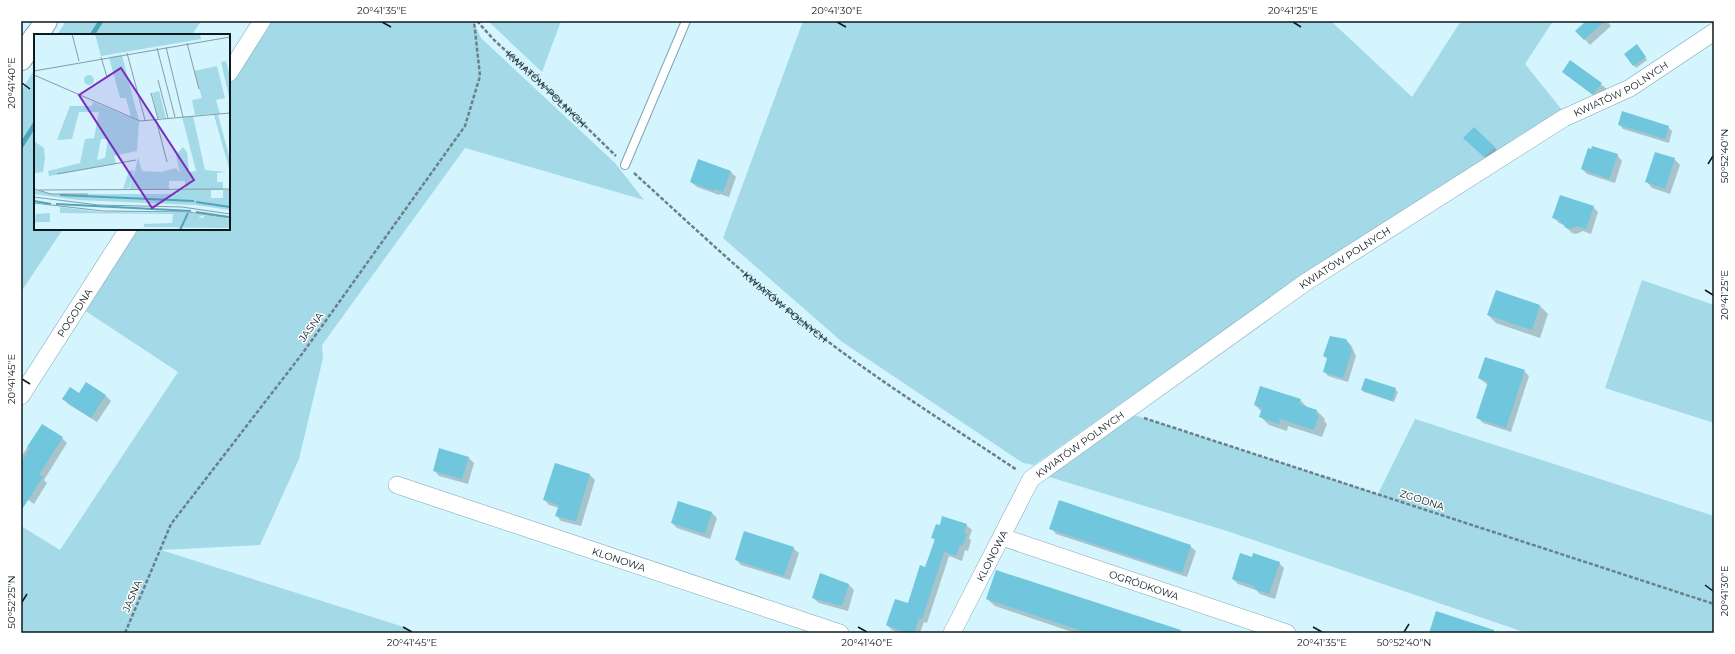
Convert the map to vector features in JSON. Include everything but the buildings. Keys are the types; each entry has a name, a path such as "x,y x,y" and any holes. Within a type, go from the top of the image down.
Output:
{"highway":[{"path":"37,34 46,21"},
{"path":"21,59 34,39"}],"street":[{"path":"230,70 262,21"},
{"name":"KWIATÓW POLNYCH","path":"1031,479 1306,282 1564,118 1630,88 1714,32"},
{"name":"POGODNA","path":"21,396 127,230"},
{"name":"KLONOWA","path":"952,633 1031,479"},
{"name":"KLONOWA","path":"397,485 840,633"},
{"name":"OGRÓDKOWA","path":"1002,537 1287,633"}],"lane":[{"path":"625,164 686,21"}],"path":[{"name":"KWIATÓW POLNYCH","path":"475,21 625,164 743,272 838,349 889,386 1031,479"},
{"name":"JASNA","path":"125,633 171,524 302,354 465,126 480,76 475,21"},
{"name":"ZGODNA","path":"1124,412 1714,604"}],"shaded area":[{"path":"66,21 201,21 193,34 58,34"},
{"path":"262,21 473,21 481,38 615,163 644,200 465,148 322,345 323,358 299,459 260,545 161,550 407,628 408,633 21,633 21,526 60,550 178,372 78,306 127,230 230,230 230,71"},
{"path":"488,21 561,21 542,72"},
{"path":"803,21 1331,21 1412,97 1461,21 1553,21 1525,64 1562,110 1301,276 1034,465 1023,463 841,341 723,238"},
{"path":"34,71 34,230 62,230 21,292 21,91"},
{"path":"1642,280 1714,305 1714,423 1605,388"},
{"path":"1131,414 1378,494 1415,419 1714,516 1714,633 1527,633 1227,531 1046,476"}],"waterway":[{"path":"93,34 101,21"},
{"path":"21,146 34,126"}]}
